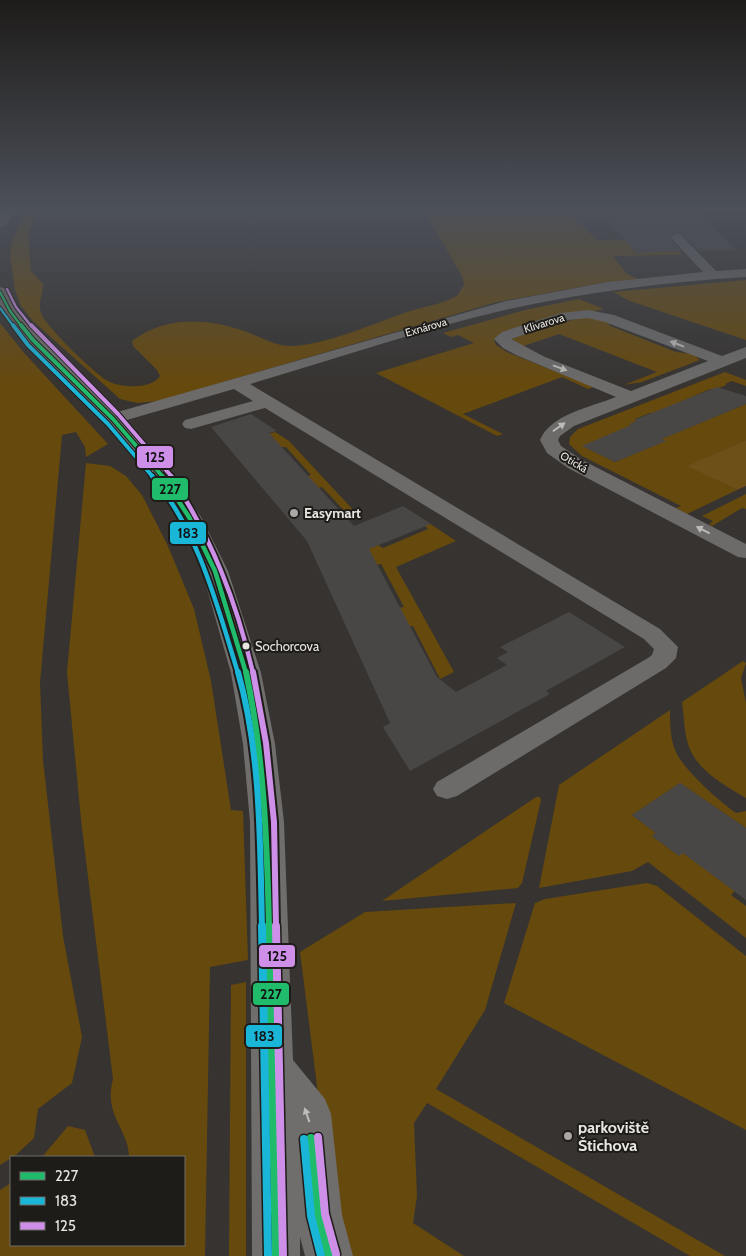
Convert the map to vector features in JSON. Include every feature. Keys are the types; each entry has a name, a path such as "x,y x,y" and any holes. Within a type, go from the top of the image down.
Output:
{"main road":[{"path":"0,292 10,311 33,340 113,419 161,475 190,517 215,571 246,673 259,744 267,822 276,1256"},
{"path":"273,1067 309,1114 318,1215 329,1256"}],"street":[{"path":"706,269 712,275"},
{"name":"Exnárova","path":"113,419 522,301 602,287 746,273"},
{"name":"Klivarova","path":"630,397 523,354 505,344 502,339 508,335 566,316 588,314 609,318 722,361"},
{"name":"Otická","path":"746,352 562,424 552,433 550,444 560,454 575,464 746,552"},
{"path":"236,383 652,634 666,647 664,658 657,663 447,788"},
{"path":"191,424 267,402"}],"shaded area":[{"path":"12,269 31,269 43,284 40,304 41,313 63,341 82,360 111,383 126,386 142,386 156,381 160,376 157,370 133,346 132,341 145,333 173,323 203,322 218,324 233,327 279,345 303,345 333,338 451,299 457,296 464,285 463,278 458,269 623,269 627,274 638,279 597,284 497,302 158,401 137,403 120,399 33,321 21,306 15,290"},
{"path":"746,280 746,340 630,301 613,292"},
{"path":"579,299 604,309 503,332 494,340 496,345 507,352 594,387 588,389 562,377 463,414 503,434 497,436 376,373 474,343 458,335 451,337 443,333 525,310"},
{"path":"585,316 612,323 608,325 676,352 693,354 700,360 642,382 624,385 657,372 559,334 517,348 510,339"},
{"path":"0,323 25,354 108,444 86,457 85,447 76,432 62,435 40,683 43,760 63,936 82,1037 72,1083 38,1109 34,1138 16,1155 10,1156 10,1159 0,1165"},
{"path":"725,372 746,380 746,386 732,381 725,384 727,385 713,390 710,389 653,414 650,413 635,419 637,421 630,424 634,427 583,446 615,462 665,441 661,439 746,404 746,440 688,466 737,490 687,514 676,508 681,506 582,456 569,444 570,437 578,429"},
{"path":"275,432 289,441 358,515 351,518 322,487 318,488 307,476 311,475 286,447 229,447"},
{"path":"746,440 746,486 737,490 687,466"},
{"path":"86,463 110,466 126,476 142,495 168,546 194,609 211,681 231,810 243,811 248,960 210,967 205,1256 0,1256 0,1190 10,1184 10,1246 185,1246 185,1156 129,1156 125,1138 111,1103 113,1079 81,820 67,672"},
{"path":"746,494 746,509 742,508 712,526 709,524 713,521 702,516"},
{"path":"429,523 456,541 396,567 454,672 440,679 413,626 406,627 397,608 404,607 381,564 375,565 367,549 378,545 383,548 428,529 424,525"},
{"path":"743,661 746,663 741,678 746,703 746,798 712,776 697,761 688,744 682,702"},
{"path":"670,710 673,742 680,759 703,785 729,808 736,813 746,811 746,828 680,783 632,815 656,833 652,836 678,855 683,853 735,891 731,895 746,906 746,938 648,862 632,871 539,888 559,785"},
{"path":"536,797 540,797 541,800 522,883 518,888 382,901"},
{"path":"647,883 657,886 746,956 746,1130 504,1003 535,903 545,899"},
{"path":"516,903 485,1010 436,1089 725,1256 690,1256 427,1103 414,1123 417,1196 413,1223 464,1256 349,1256 334,1220 300,952 365,912"},
{"path":"246,982 246,1256 229,1256 231,985"},
{"path":"68,1126 85,1130 95,1156 43,1156"}],"building":[{"path":"717,387 746,396 746,404 662,439 666,441 615,462 582,446 637,421 634,420"},
{"path":"251,414 277,431 269,433 354,526 403,506 431,524 369,549 437,677 456,692 507,665 497,658 508,652 500,647 569,612 625,647 546,691 550,694 410,771 383,727 390,723 307,541 211,427"},
{"path":"680,783 746,828 746,900 683,853 679,856 652,836 656,833 632,815"}],"transit line":[{"name":"125","path":"7,289 16,307 39,335 118,414 167,470 195,513 222,568 253,671 266,743 274,822 283,1256"},
{"name":"227","path":"0,292 10,311 33,340 113,419 161,475 189,517 215,571 246,673 259,744 267,822 276,1256"},
{"name":"183","path":"0,308 28,345 108,424 155,480 182,521 208,574 239,675 252,745 260,822 268,1256"},
{"name":"125","path":"318,1137 325,1214 336,1254"},
{"name":"227","path":"311,1138 318,1215 329,1256"},
{"name":"183","path":"304,1139 311,1216 321,1256"}],"place":[{"name":"Easymart","path":"294,513"},
{"name":"Sochorcova","path":"246,646"},
{"name":"parkoviště Štichova","path":"568,1136"}]}
